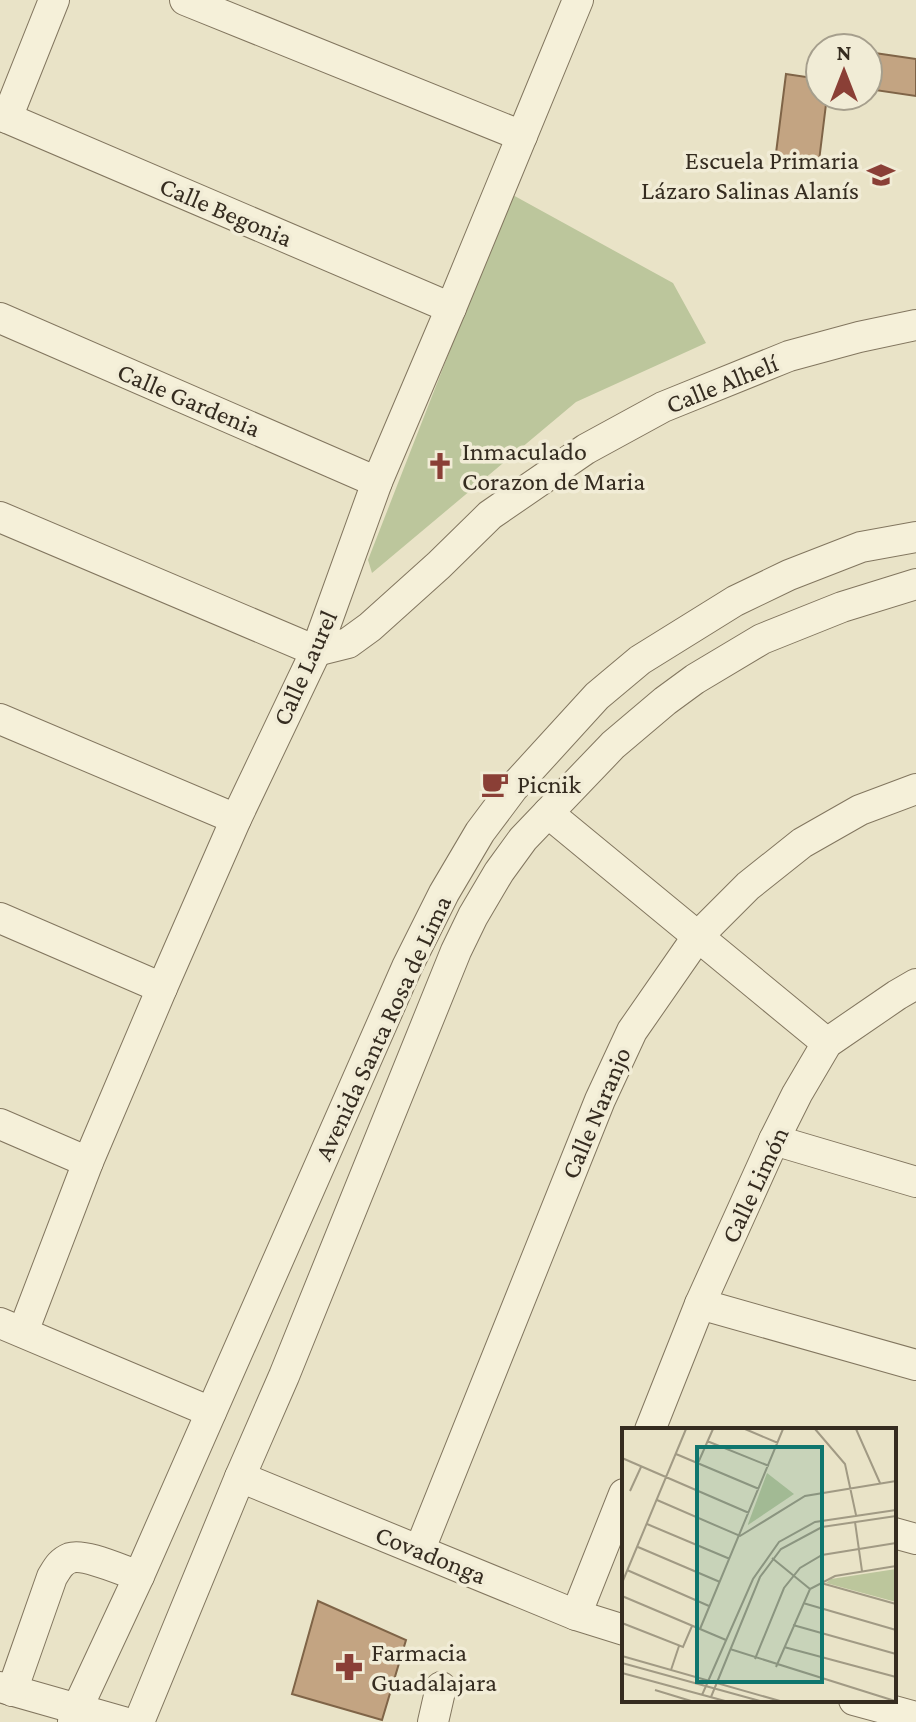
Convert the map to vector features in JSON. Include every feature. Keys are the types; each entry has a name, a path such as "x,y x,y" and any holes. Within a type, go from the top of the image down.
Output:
{"street":[{"path":"3,117 54,0"},
{"path":"185,0 522,136"},
{"name":"Calle Laurel","path":"11,1327 88,1162 236,819 316,651 377,482 578,0"},
{"name":"Calle Begonia","path":"3,117 451,308"},
{"name":"Calle Gardenia","path":"0,318 377,482"},
{"name":"Calle Alhelí","path":"316,651 348,643 439,565 490,515 586,449 663,407 789,356 916,325"},
{"path":"0,517 316,651"},
{"name":"Avenida Santa Rosa de Lima","path":"75,1716 407,967 444,893 480,832 513,788 597,696 640,660 735,601 789,575 861,547 916,537"},
{"name":"Avenida Santa Rosa de Lima","path":"139,1722 296,1347 456,951 499,872 523,839 613,745 695,679 762,639 842,607 916,584"},
{"path":"0,719 236,819"},
{"name":"Calle Naranjo","path":"420,1549 511,1319 632,1031 698,936 748,886 802,843 860,810 916,789"},
{"path":"548,813 827,1043"},
{"path":"0,918 162,988"},
{"name":"Calle Limón","path":"651,1428 700,1304 774,1140 827,1043 910,993"},
{"path":"0,1124 88,1162"},
{"path":"774,1140 916,1182"},
{"path":"700,1304 916,1365"},
{"path":"11,1327 211,1412"},
{"name":"Covadonga","path":"240,1477 576,1615 622,1629"},
{"path":"576,1615 622,1499"},
{"path":"896,1534 916,1539"},
{"path":"123,1722 75,1716 6,1689 59,1565 70,1558 81,1557 139,1576"},
{"path":"433,1722 441,1687"},
{"path":"843,1722 850,1702"},
{"path":"859,1702 916,1717"}],"green space":[{"path":"511,194 673,283 706,343 576,402 372,573 368,560"}],"building":[{"path":"884,54 916,59 916,96 884,91"},
{"path":"786,74 804,77 804,112 825,112 818,169 775,161"},
{"name":"Farmacia Guadalajara","path":"318,1601 406,1640 382,1720 292,1694"}],"place":[{"name":"Escuela Primaria Lázaro Salinas Alanís","path":"881,175"},
{"name":"Inmaculado Corazon de Maria","path":"440,466"},
{"name":"Picnik","path":"495,784"},
{"name":"Farmacia Guadalajara","path":"349,1667"}]}
